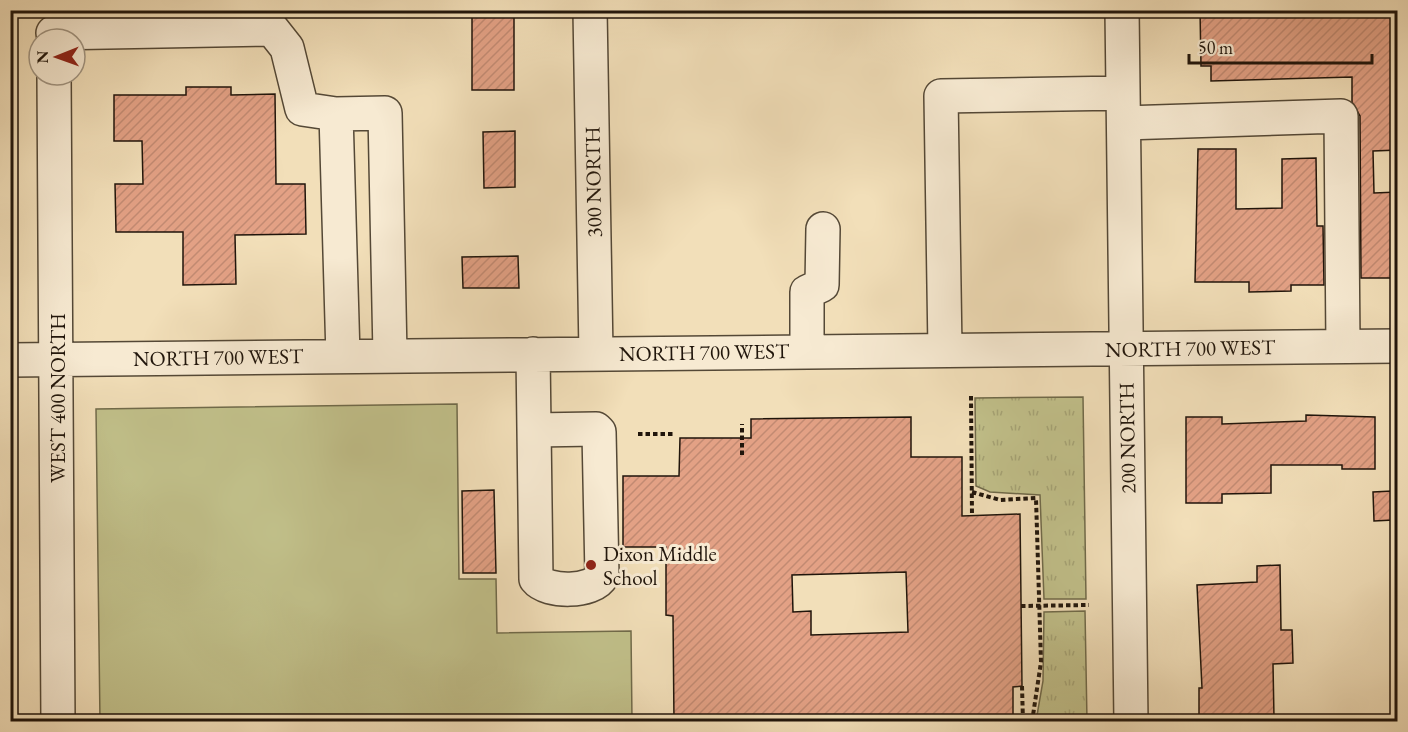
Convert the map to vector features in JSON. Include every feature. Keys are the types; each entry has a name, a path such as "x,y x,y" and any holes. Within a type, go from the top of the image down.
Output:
{"street":[{"name":"300 NORTH","path":"590,10 596,353"},
{"name":"200 NORTH","path":"1122,10 1131,722"},
{"path":"87,27 272,29 287,48 302,109 336,114 385,113 390,356"},
{"name":"WEST 400 NORTH","path":"54,87 58,722"},
{"path":"945,350 941,96 1123,108 1341,116 1343,346"},
{"path":"336,114 343,356"},
{"path":"807,351 807,292 822,285 823,229"},
{"name":"NORTH 700 WEST","path":"10,360 1398,346"},
{"path":"533,354 534,430 536,579 548,588 590,588 598,584 602,576 599,432 596,429 534,430"}],"path":[{"path":"971,396 972,516"},
{"path":"742,424 742,455"},
{"path":"638,434 673,434"},
{"path":"972,492 1000,500 1036,498 1041,662 1032,722"},
{"path":"1021,606 1089,605"},
{"path":"1022,686 1023,722"}],"green space":[{"path":"1083,397 1086,599 1044,599 1040,495 990,492 976,486 975,398"},
{"path":"457,404 459,579 496,579 497,633 631,631 632,721 100,721 96,409"},
{"path":"1085,611 1087,721 1036,721 1043,681 1044,612"}],"building":[{"path":"472,10 514,10 514,90 472,90"},
{"path":"1200,10 1398,10 1398,150 1373,151 1374,193 1398,192 1398,278 1361,278 1360,116 1352,102 1352,77 1211,81 1211,66 1201,66"},
{"path":"186,87 231,87 231,95 275,94 276,184 305,184 306,234 235,235 236,284 183,285 183,232 116,232 115,184 143,184 142,141 114,141 114,95 186,95"},
{"path":"515,131 515,187 484,188 483,132"},
{"path":"1198,149 1236,149 1236,209 1282,208 1282,159 1316,158 1317,226 1323,226 1324,285 1291,285 1291,291 1249,292 1249,282 1195,282"},
{"path":"518,256 519,288 463,288 462,257"},
{"path":"1306,415 1375,417 1375,469 1342,469 1342,465 1271,465 1271,493 1222,494 1222,503 1186,503 1186,417 1222,417 1222,424 1306,421"},
{"path":"911,417 911,457 962,457 962,516 1020,514 1022,686 1013,687 1013,722 674,722 673,616 666,615 666,547 623,547 623,476 679,476 680,438 751,438 751,419","holes":["906,572 908,632 811,635 811,611 793,612 792,575"]},
{"path":"494,490 496,573 463,573 462,491"},
{"path":"1392,491 1393,520 1374,521 1373,492"},
{"path":"1280,565 1281,630 1292,630 1293,663 1273,664 1274,718 1199,719 1199,688 1202,688 1197,585 1257,582 1257,566"}],"place":[{"name":"Dixon Middle School","path":"591,565"}]}
